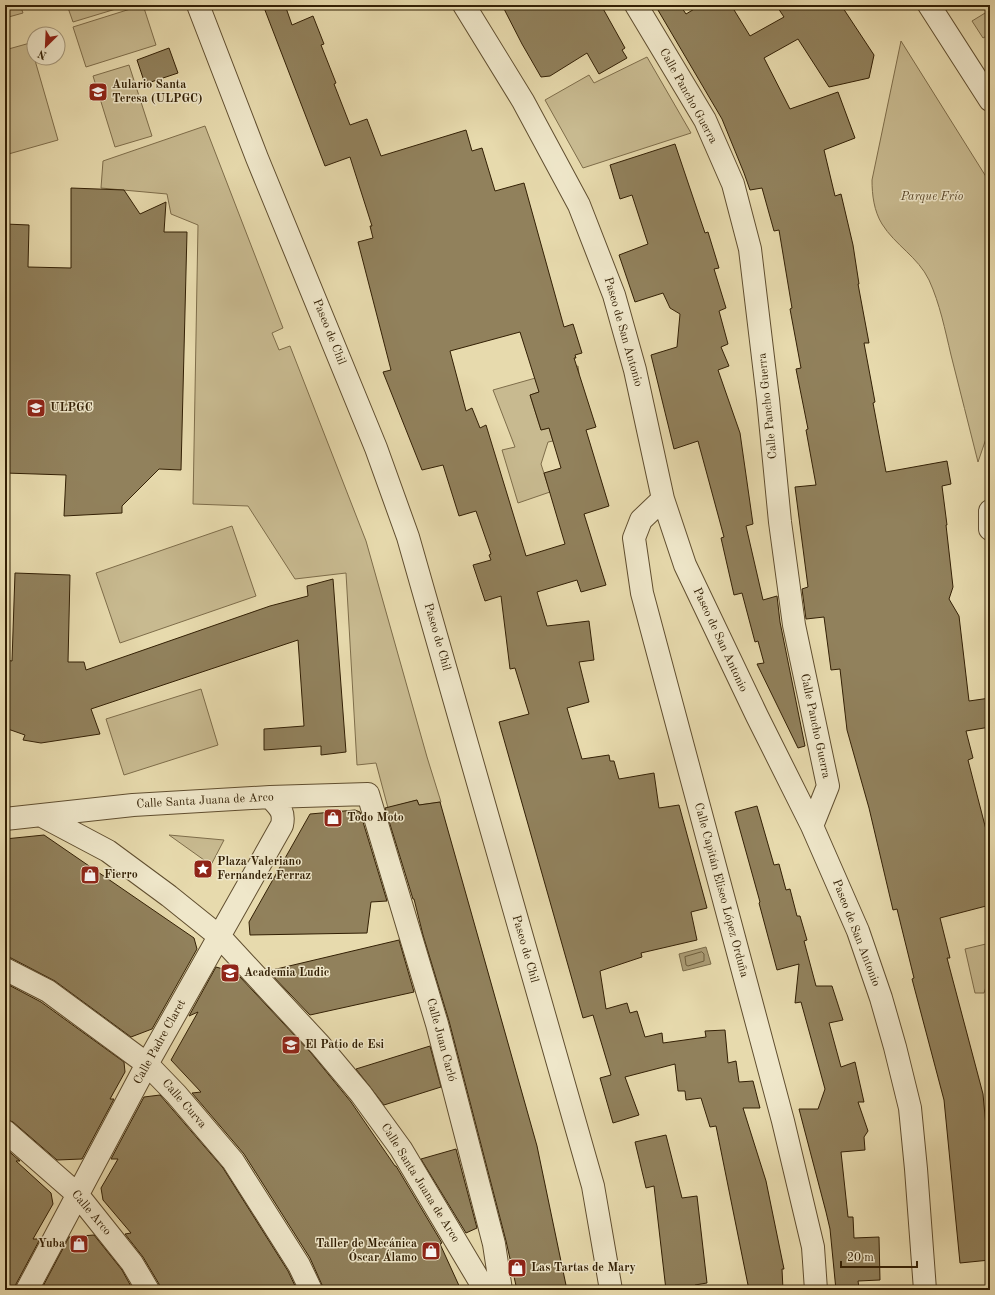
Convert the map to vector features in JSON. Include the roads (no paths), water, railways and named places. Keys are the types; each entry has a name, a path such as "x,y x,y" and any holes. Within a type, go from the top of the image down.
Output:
{"street":[{"name":"Paseo de Chil","path":"198,5 258,158 376,448 408,537 593,1186 611,1290"},
{"name":"Paseo de San Antonio","path":"464,5 523,102 579,205 614,295 635,370 663,500 685,566 812,826 858,931 881,998 910,1108 925,1290"},
{"name":"Calle Pancho Guerra","path":"636,5 705,120 733,184 750,249 768,399 780,522 794,625 828,786 812,826"},
{"path":"936,8 990,100"},
{"name":"Calle Capitán Eliseo López Orduña","path":"663,500 641,520 634,538 642,593 783,1121 813,1247 816,1290"},
{"path":"990,511 990,529"},
{"name":"Calle Santa Juana de Arco","path":"5,819 133,805 270,797 368,794"},
{"name":"Calle Juan Carló","path":"368,794 437,1024 494,1244 501,1290"},
{"name":"Calle Padre Claret","path":"27,1290 77,1194 148,1064 282,825 284,817 280,808 270,797"},
{"name":"Calle Santa Juana de Arco","path":"42,816 108,852 169,896 220,937 320,1045 361,1094 401,1149 486,1290"},
{"name":"Calle Curva","path":"5,969 48,991 148,1064 176,1094 233,1161 299,1264 311,1290"},
{"name":"Calle Arco","path":"5,1131 77,1194 132,1263 148,1290"}],"water":[{"path":"706,947 711,964 683,971 679,954"}],"place":[{"name":"Aulario Santa Teresa (ULPGC)","path":"98,92"},
{"name":"ULPGC","path":"36,408"},
{"name":"Todo Moto","path":"333,818"},
{"name":"Plaza Valeriano Fernandez Ferraz","path":"203,869"},
{"name":"Fierro","path":"90,875"},
{"name":"Academia Ludic","path":"230,973"},
{"name":"El Patio de Esi","path":"291,1045"},
{"name":"Yuba","path":"79,1244"},
{"name":"Taller de Mecánica Óscar Álamo","path":"431,1251"},
{"name":"Las Tartas de Mary","path":"517,1268"}],"park label":[{"name":"Parque Frío","path":"932,197"}]}
